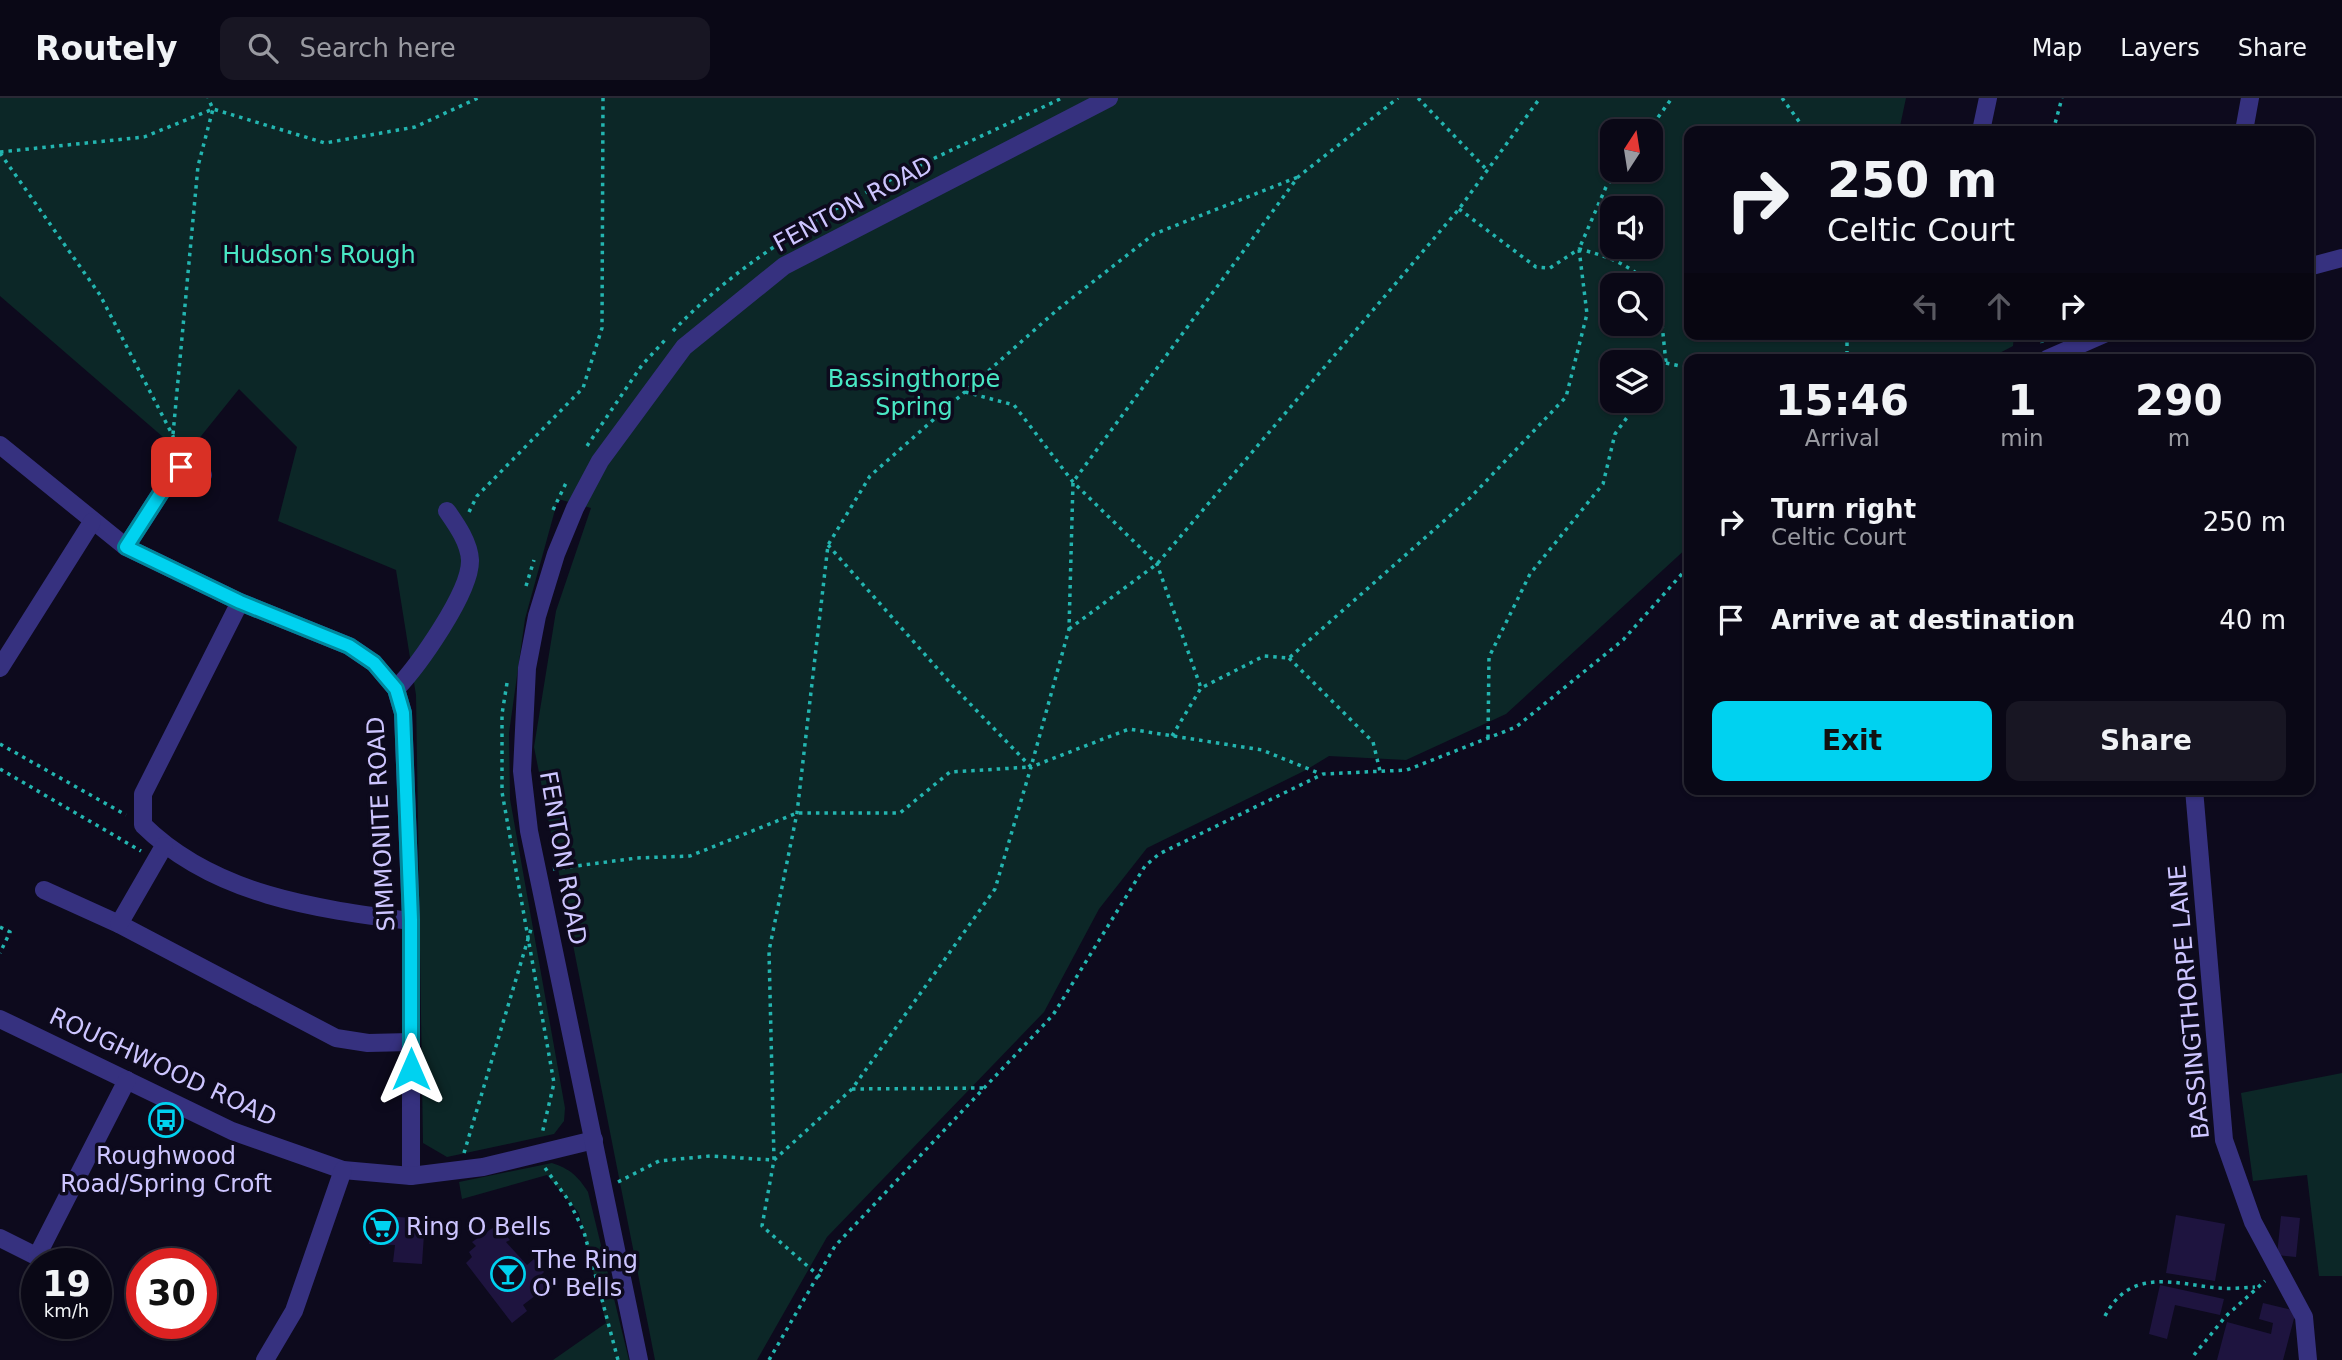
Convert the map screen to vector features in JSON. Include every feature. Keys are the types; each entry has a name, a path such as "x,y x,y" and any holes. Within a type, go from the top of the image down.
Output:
{"street":[{"name":"FENTON ROAD","path":"639,1360 529,831 522,771 527,668 537,616 556,554 600,461 684,347 784,266 1110,98"},
{"path":"1982,126 1988,98"},
{"path":"2245,126 2250,98"},
{"path":"2314,265 2342,258"},
{"path":"2058,354 2090,340"},
{"name":"SIMMONITE ROAD","path":"0,445 126,547 240,602 349,646 374,663 396,689 403,713 411,920 411,1176"},
{"path":"126,547 171,477 181,467 203,475"},
{"path":"396,689 418,666 462,590 470,560 459,529 447,511"},
{"path":"0,668 92,522"},
{"path":"240,602 143,794 143,825 160,853 213,876 320,910 411,920"},
{"name":"BASSINGTHORPE LANE","path":"2195,795 2216,1021 2224,1140 2253,1222 2304,1317 2308,1360"},
{"path":"119,924 160,853"},
{"path":"44,890 119,924 336,1038 368,1043 411,1042"},
{"name":"ROUGHWOOD ROAD","path":"0,1019 232,1131 343,1170 411,1176 538,1154 594,1140"},
{"path":"50,1248 127,1080"},
{"path":"265,1360 294,1311 343,1170"},
{"path":"0,1238 21,1248"}],"path":[{"path":"181,467 176,459 173,436 198,166 213,109 208,98"},
{"path":"173,436 100,295 0,152 144,137 213,109 325,143 415,127 478,98"},
{"path":"459,529 477,496 583,387 602,328 603,98"},
{"path":"581,457 642,365 702,301 762,253 844,203 1062,98"},
{"path":"603,1189 659,1161 710,1156 774,1160 852,1088 995,889 1069,629 1073,482 1297,177 1398,98"},
{"path":"1418,98 1486,169"},
{"path":"1069,629 1157,564 1459,209 1540,98"},
{"path":"1657,119 1672,98"},
{"path":"1782,98 1802,126"},
{"path":"2054,126 2062,98"},
{"path":"820,1276 762,1226 774,1160 769,951 797,813 828,545 870,475 1057,310 1154,234 1297,177"},
{"path":"1289,659 1470,498 1566,397 1587,314 1579,249 1610,182"},
{"path":"1459,209 1535,267 1550,268 1579,249 1610,257 1638,273"},
{"path":"1663,334 1666,363 1663,367"},
{"path":"1666,363 1684,367"},
{"path":"964,392 1014,405 1073,482 1157,564 1201,688"},
{"path":"1488,738 1489,657 1530,574 1603,484 1615,434 1630,413"},
{"path":"553,510 569,477"},
{"path":"828,545 952,685 1031,767"},
{"path":"524,596 539,548"},
{"path":"769,1360 835,1246 1054,1016 1145,866 1159,853 1323,774 1407,770 1516,727 1623,640 1684,572"},
{"path":"1172,736 1201,688 1264,656 1289,659 1373,742 1380,771"},
{"path":"508,678 502,714 502,792 554,1083 538,1154 569,1201 584,1232 618,1360"},
{"path":"538,871 637,858 690,856 797,813 900,813 950,772 1031,767 1129,729 1262,750 1323,774"},
{"path":"0,744 143,825"},
{"path":"0,769 160,853"},
{"path":"455,1170 467,1147 527,939 543,899"},
{"path":"0,927 10,932 0,953"},
{"path":"852,1088 988,1088"},
{"path":"2194,1355 2226,1316 2256,1287 2280,1269"},
{"path":"2105,1316 2113,1301 2142,1283 2172,1282 2221,1289 2256,1287"}],"green space":[{"path":"0,98 1906,98 1900,126 1684,126 1684,340 2014,340 2013,346 1998,354 1684,354 1684,551 1506,714 1406,760 1329,756 1306,770 1147,848 1099,909 1044,1012 827,1237 757,1360 655,1360 534,747 556,611 591,508 558,499 525,619 509,733 510,799 565,1108 564,1121 554,1134 447,1157 423,1143 416,695 396,570 278,521 297,447 239,389 185,456 0,296"},
{"path":"2342,1073 2342,1276 2319,1276 2307,1175 2253,1181 2241,1093"},
{"path":"552,1163 573,1174 588,1192 629,1360 553,1360 606,1323 579,1213 547,1175 462,1199 459,1182"}],"building":[{"path":"371,1215 425,1219 422,1264 393,1262 395,1245 369,1244"},
{"path":"2176,1215 2225,1224 2215,1281 2166,1273"},
{"path":"2281,1216 2300,1218 2296,1257 2277,1255"},
{"name":"The Ring O' Bells","path":"497,1225 510,1240 506,1242 527,1265 534,1259 544,1272 540,1276 548,1286 523,1305 527,1311 512,1323 466,1263 472,1257 469,1252 476,1246 472,1242"},
{"path":"2160,1285 2224,1299 2220,1315 2175,1305 2167,1339 2149,1334"},
{"path":"2263,1303 2296,1311 2283,1360 2217,1360 2227,1322 2271,1334 2273,1323 2259,1319"}],"place":[{"name":"Roughwood Road/Spring Croft","path":"166,1120"},
{"name":"Ring O Bells","path":"381,1227"},
{"name":"The Ring O' Bells","path":"508,1274"}],"route":[{"path":"181,467 171,477 126,547 240,602 349,646 374,663 396,689 403,713 411,920 411,1069"}],"park label":[{"name":"Hudson's Rough","path":"319,255"},
{"name":"Bassingthorpe Spring","path":"914,393"}]}
